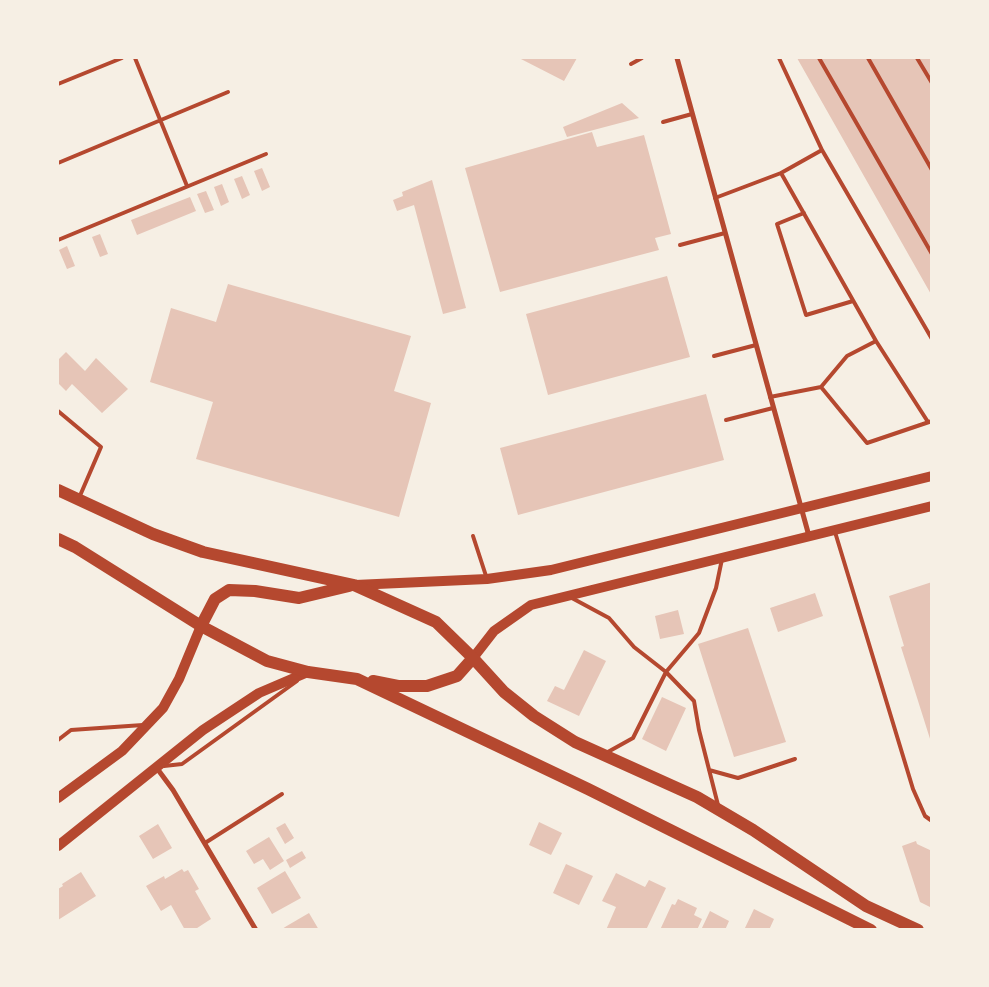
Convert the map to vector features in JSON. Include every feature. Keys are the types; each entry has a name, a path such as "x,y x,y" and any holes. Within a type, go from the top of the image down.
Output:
{"main road":[{"path":"58,798 122,751 163,708 215,599 229,590 255,591 299,598 354,585 487,579 551,570 932,476"},
{"path":"58,490 153,534 203,552 354,585 436,622 504,692 534,716 575,742 697,797 790,853 866,906 918,930"},
{"path":"58,539 75,547 201,626 267,661 308,672 358,678 398,686 427,686 456,676 494,631 532,605 932,506"},
{"path":"58,846 202,730 252,697 308,672"},
{"path":"358,678 872,930"}],"street":[{"path":"677,58 809,537"},
{"path":"156,767 173,790 256,930"}],"lane":[{"path":"58,84 122,58"},
{"path":"135,58 187,186"},
{"path":"631,64 642,58"},
{"path":"779,58 822,150 932,339"},
{"path":"819,58 932,254"},
{"path":"868,58 932,170"},
{"path":"917,58 932,83"},
{"path":"58,162 228,92"},
{"path":"663,122 692,114"},
{"path":"715,198 781,173 822,150"},
{"path":"58,240 266,154"},
{"path":"781,173 876,341 930,421 867,442 821,387"},
{"path":"804,213 777,224 806,315 854,301"},
{"path":"680,245 725,233"},
{"path":"770,398 821,387 847,356 876,341"},
{"path":"714,356 756,345"},
{"path":"726,420 773,408"},
{"path":"58,411 101,447 78,500"},
{"path":"834,530 914,789 925,816 932,821"},
{"path":"473,536 487,579"},
{"path":"603,754 633,738 666,672 699,634 716,588 722,559"},
{"path":"568,596 609,618 634,647 666,672 694,701 719,810"},
{"path":"156,767 182,764 308,672"},
{"path":"58,740 71,730 148,725"},
{"path":"709,770 738,778 795,760"},
{"path":"205,843 282,794"}],"building":[{"path":"519,58 577,58 564,81"},
{"path":"797,58 932,58 932,296"},
{"path":"622,103 639,118 567,137 563,127"},
{"path":"592,132 597,147 644,135 671,234 655,238 659,250 500,292 465,168"},
{"path":"262,168 270,187 262,191 254,171"},
{"path":"242,176 250,195 242,199 234,179"},
{"path":"432,180 466,308 443,314 414,205 397,211 393,200 403,196 402,192"},
{"path":"222,184 229,202 221,206 214,187"},
{"path":"206,191 214,210 205,213 197,194"},
{"path":"190,197 196,211 137,235 131,220"},
{"path":"100,234 108,254 100,257 92,237"},
{"path":"67,246 75,266 67,269 59,250"},
{"path":"667,276 690,357 548,395 526,314"},
{"path":"228,284 411,336 394,391 431,403 399,517 196,459 213,402 150,382 171,308 216,322"},
{"path":"66,352 85,371 96,358 128,389 102,413 72,384 66,391 58,383 58,360"},
{"path":"706,394 724,460 518,515 500,448"},
{"path":"932,582 931,742 901,647 904,646 889,596"},
{"path":"815,593 823,616 778,632 770,608"},
{"path":"678,610 684,634 660,639 655,616"},
{"path":"748,628 786,742 734,757 698,644"},
{"path":"584,650 606,661 579,716 547,701 555,686 564,690"},
{"path":"662,697 686,708 666,751 642,739"},
{"path":"539,822 562,833 551,855 529,845"},
{"path":"285,823 294,838 285,844 276,828"},
{"path":"158,824 172,848 153,859 139,836"},
{"path":"269,837 284,861 270,870 263,859 254,864 246,851"},
{"path":"916,841 917,844 932,851 932,908 920,902 902,846"},
{"path":"302,851 306,858 290,868 286,860"},
{"path":"566,864 593,876 579,905 553,893"},
{"path":"182,869 184,872 188,870 199,889 195,891 211,919 194,930 185,930 171,905 161,911 146,886 164,876 165,879"},
{"path":"285,871 301,898 272,914 257,888"},
{"path":"81,872 96,896 58,920 58,889 63,886 62,884"},
{"path":"616,873 645,887 649,880 666,888 646,930 606,930 616,907 602,901"},
{"path":"678,899 697,908 694,915 702,919 697,930 660,930 672,904 675,905"},
{"path":"754,909 774,919 769,930 744,930"},
{"path":"710,911 729,921 725,930 701,930"},
{"path":"309,913 319,930 281,930 285,927"}]}
